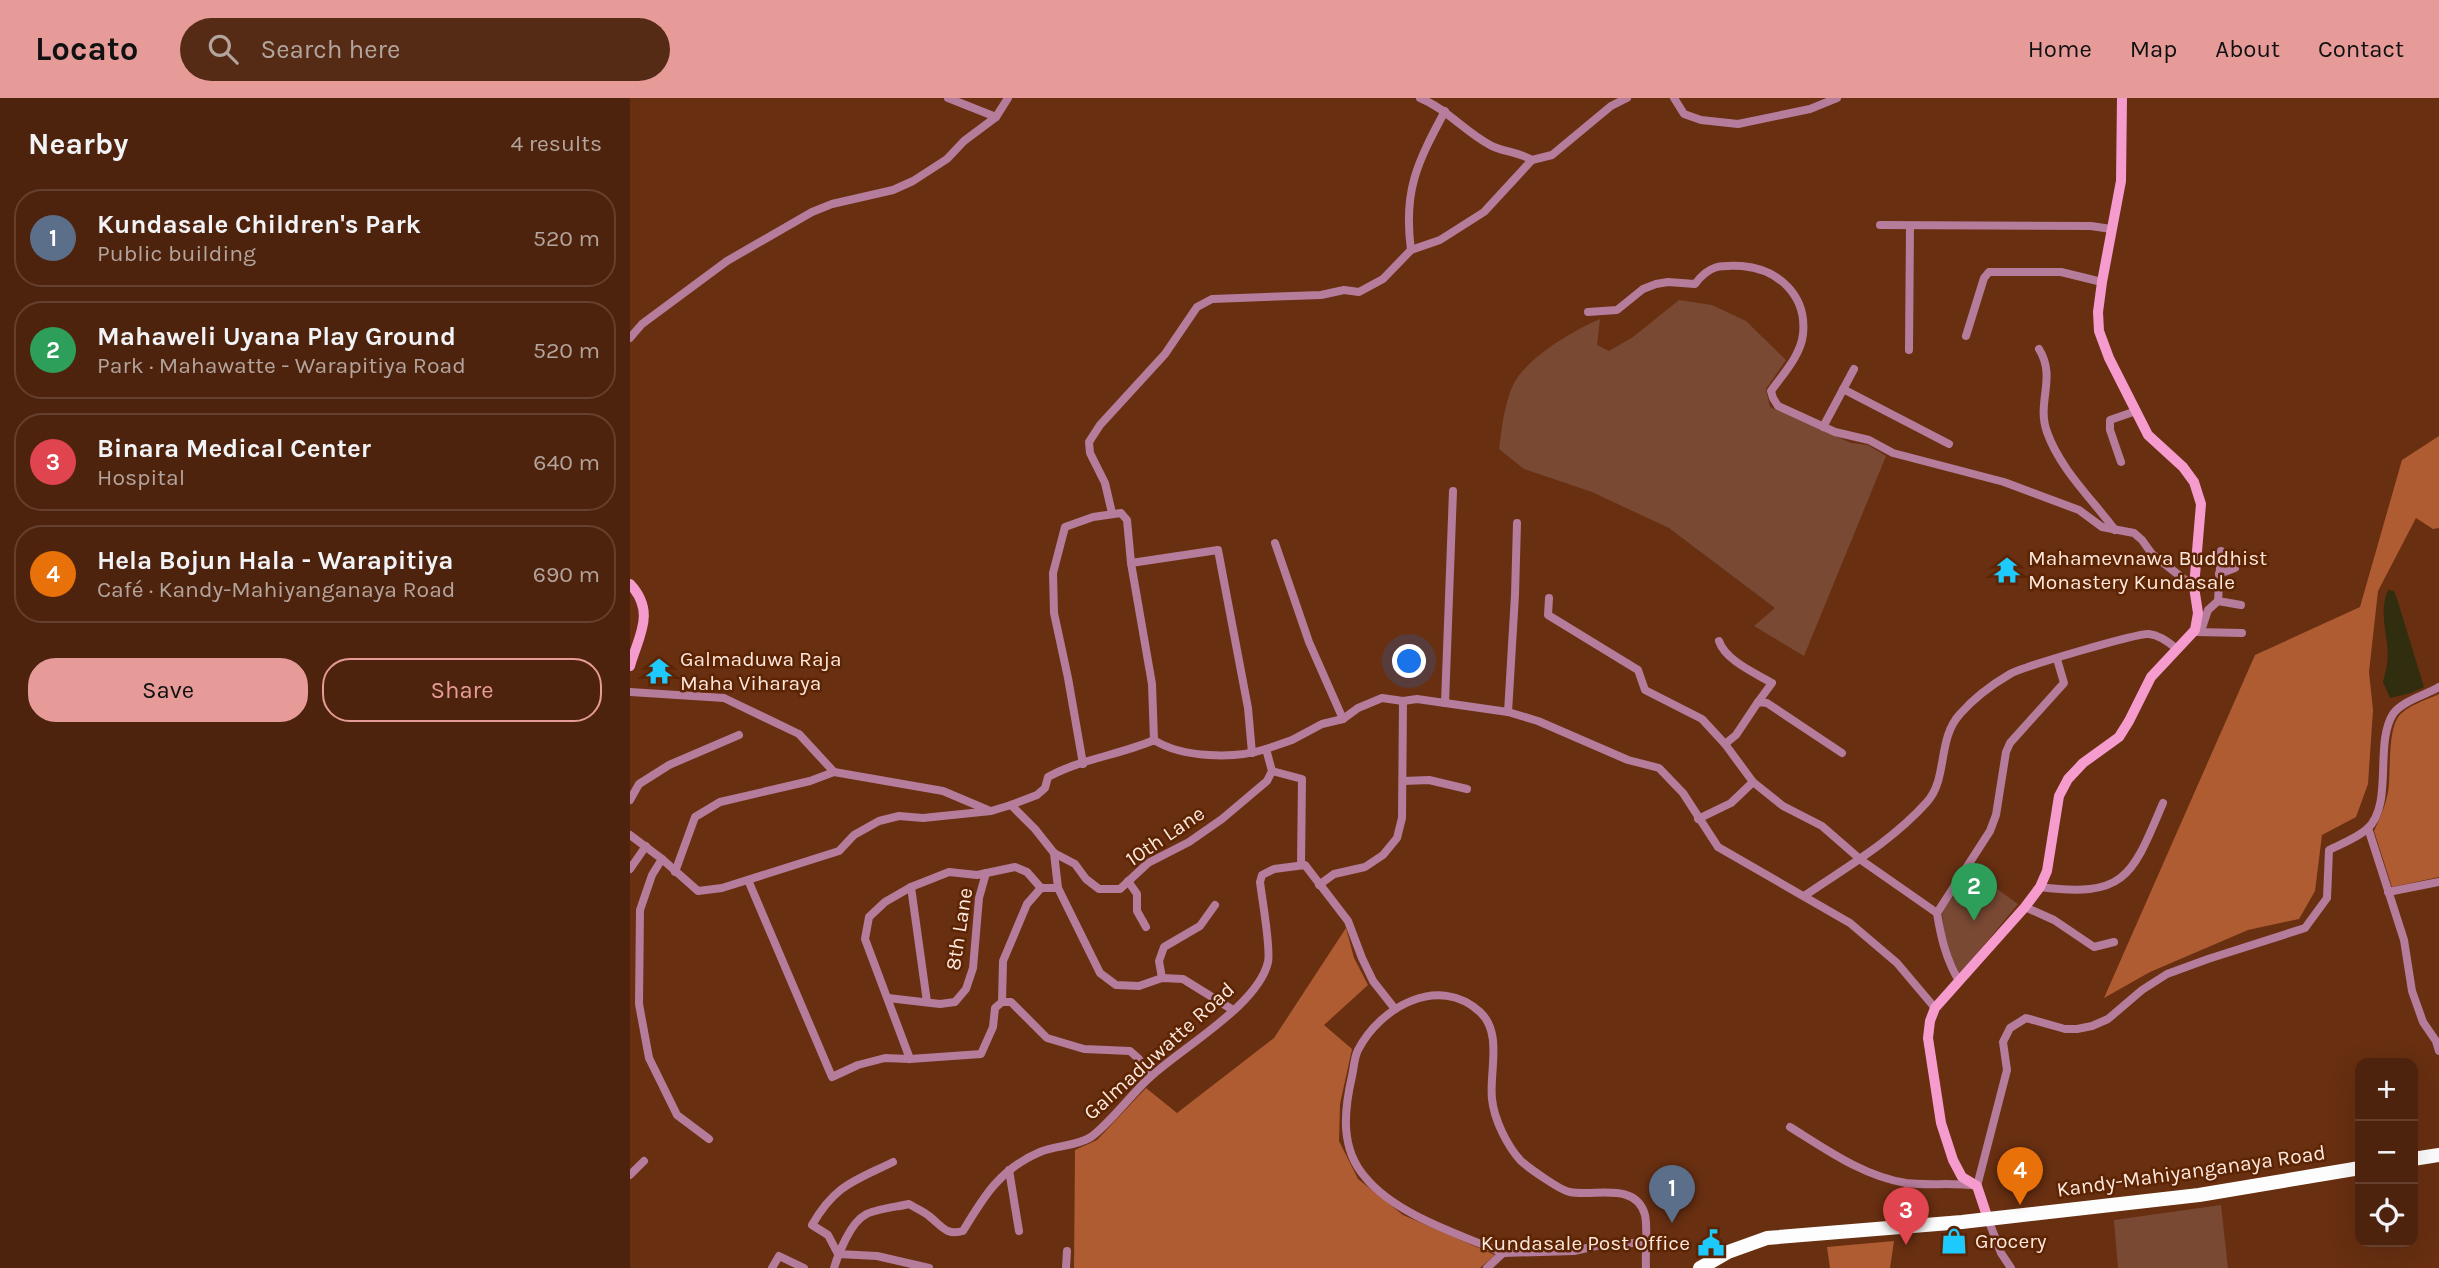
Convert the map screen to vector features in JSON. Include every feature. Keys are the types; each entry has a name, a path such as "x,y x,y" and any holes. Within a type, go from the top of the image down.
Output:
{"highway":[{"path":"2418,1158 2439,1155"},
{"name":"Kandy-Mahiyanganaya Road","path":"1700,1268 1728,1252 1767,1238 1988,1219 2199,1195 2355,1169"}],"street":[{"path":"948,98 996,117"},
{"path":"630,338 642,324 727,261 812,212 832,204 892,190 913,181 947,159 964,141 996,117 1008,98"},
{"path":"1420,98 1444,111 1491,146 1519,152 1532,160"},
{"path":"1112,513 1105,483 1090,453 1089,442 1100,425 1165,354 1197,307 1212,299 1237,296 1321,295 1344,290 1359,292 1383,279 1411,250 1440,240 1485,212 1532,160 1552,155 1611,106 1627,98"},
{"path":"1674,98 1684,114 1701,120 1738,124 1810,109 1838,98"},
{"path":"2122,98 2122,181 2110,229 2098,312 2099,331 2109,358 2148,435 2183,467 2194,482 2201,504 2194,587 2198,613 2194,631"},
{"path":"1411,250 1408,200 1414,177 1444,111"},
{"path":"1880,226 2091,226 2110,229"},
{"path":"1909,350 1910,226"},
{"path":"1588,312 1617,310 1643,289 1656,284 1695,284 1703,274 1722,264 1754,267 1771,272 1788,285 1798,304 1803,335 1790,364 1771,391 1778,406 1823,427 1854,438 1869,440 1893,453 2004,482 2079,510 2102,527 2134,533 2152,554 2194,587"},
{"path":"1966,336 1984,278 1989,272 2061,272 2102,282"},
{"path":"2039,349 2048,371 2044,417 2047,433 2066,465 2115,530"},
{"path":"1823,427 1854,369"},
{"path":"1843,389 1949,444"},
{"path":"2121,461 2109,430 2109,421 2136,411"},
{"path":"1445,704 1453,491"},
{"path":"1083,764 1054,612 1052,573 1065,527 1093,517 1121,513 1127,520 1131,563 1153,684 1154,740"},
{"path":"1508,712 1516,595 1517,523"},
{"path":"1275,543 1309,642 1343,719"},
{"path":"1131,563 1218,550 1248,708 1252,753"},
{"path":"1977,1186 1962,1177 1953,1160 1941,1124 1928,1038 1930,1021 1935,1008 2040,887 2047,871 2059,796 2068,779 2083,762 2119,737 2151,677 2194,631 2202,628 2208,610 2218,601 2221,551"},
{"path":"2219,574 2235,568"},
{"path":"630,584 640,600 646,618 630,666"},
{"path":"1549,598 1548,615 1638,670 1645,690 1702,719 1725,744 1753,782 1783,806 1822,825 1861,860 1937,913"},
{"path":"2218,601 2241,605"},
{"path":"2194,631 2242,633"},
{"path":"1804,897 1874,852 1932,795 1937,789 1943,747 1958,715 2012,672 2149,634 2177,649"},
{"path":"1719,641 1721,648 1731,657 1772,683 1736,735 1725,744"},
{"path":"1959,981 1942,945 1937,913 1990,831 2010,743 2064,683 2057,659"},
{"path":"2011,1268 2001,1253 1977,1186 2007,1070 2003,1042 2010,1028 2026,1018 2065,1029 2092,1026 2108,1018 2142,990 2167,975 2305,928 2327,898 2329,850 2368,828 2376,816 2381,794 2384,745 2392,715 2401,707 2439,687"},
{"path":"630,692 724,698 799,734 834,772"},
{"path":"1154,740 1166,748 1184,752 1240,755 1252,753 1292,740 1322,724 1343,719 1358,708 1382,698 1403,701 1417,699 1508,712 1538,721 1628,760 1659,768 1683,793 1718,847 1850,923 1898,963 1935,1008"},
{"path":"1319,885 1334,874 1365,867 1383,855 1397,838 1402,818 1403,701"},
{"path":"1758,702 1767,703 1842,753"},
{"path":"630,800 639,784 669,765 739,735"},
{"path":"630,835 698,891 722,888 839,851 853,835 879,821 899,816 923,818 991,811 1011,805 1037,795 1045,788 1048,777 1061,769 1130,750 1154,740"},
{"path":"1266,749 1272,771 1302,779 1301,865 1305,865 1348,921 1373,981 1395,1009"},
{"name":"10th Lane","path":"1011,805 1055,853 1075,864 1086,879 1099,889 1120,889 1148,863 1189,842 1222,819 1268,781 1272,771"},
{"path":"675,872 695,817 720,802 810,782 834,772 943,791 991,811"},
{"path":"1403,781 1429,780 1467,789"},
{"path":"1698,819 1731,803 1753,782"},
{"path":"2040,887 2064,890 2101,889 2116,883 2131,871 2142,853 2163,803"},
{"path":"2368,828 2404,940 2412,991 2423,1022 2436,1041 2439,1051"},
{"path":"630,869 646,846"},
{"path":"1055,853 1058,888 1100,973 1116,985 1139,986 1162,978 1183,979 1233,1010"},
{"path":"662,859 652,875 640,910 639,1004 649,1058 677,1115 709,1139"},
{"name":"Galmaduwatte Road","path":"834,1268 838,1254 855,1225 865,1214 909,1204 928,1215 945,1231 954,1234 963,1231 986,1191 1009,1170 1040,1152 1076,1143 1091,1136 1149,1078 1217,1025 1258,984 1268,960 1260,882 1262,875 1274,869 1301,865"},
{"path":"910,1059 865,940 869,917 885,902 911,887 949,872 977,874 1015,867 1027,872 1041,888 1058,888"},
{"name":"8th Lane","path":"888,998 940,1004 955,1002 967,989 973,968 979,898 986,873"},
{"path":"748,880 832,1077 858,1065 885,1058 981,1054 993,1027 995,1008 1002,1002 1011,1002 1047,1038 1084,1049 1129,1051 1139,1059 1149,1078"},
{"path":"1128,881 1137,894 1137,911 1146,927"},
{"path":"2388,892 2439,882"},
{"path":"911,887 927,1002"},
{"path":"1002,1002 1003,961 1027,904 1041,888"},
{"path":"1162,978 1159,961 1164,947 1200,926 1215,905"},
{"path":"2025,907 2054,920 2094,947 2114,942"},
{"path":"1645,1242 1596,1246 1574,1251 1503,1253 1407,1211 1377,1190 1363,1175 1345,1139 1345,1104 1358,1051 1378,1023 1395,1009 1420,996 1437,994 1456,998 1480,1012 1487,1021 1493,1041 1492,1101 1504,1137 1522,1161 1568,1192 1614,1192 1628,1195 1639,1202 1645,1215 1646,1268"},
{"path":"1790,1127 1866,1173 1910,1183 1959,1183 1977,1186"},
{"path":"630,1175 644,1161"},
{"path":"893,1162 841,1187 822,1208 812,1225 828,1235 838,1254 877,1256 929,1268"},
{"path":"1009,1170 1019,1231"},
{"path":"1066,1268 1067,1251"},
{"path":"1488,1268 1503,1253"},
{"path":"772,1268 779,1256 804,1268"}],"shaded area":[{"path":"1679,300 1712,305 1746,321 1786,360 1766,389 1770,407 1851,443 1868,445 1886,456 1804,656 1754,626 1775,608 1669,528 1592,492 1524,469 1499,449 1505,408 1513,385 1539,355 1577,330 1600,319 1597,345 1609,351 1633,337"},
{"path":"2439,436 2439,528 2433,529 2416,518 2378,591 2369,672 2373,710 2368,784 2356,817 2322,835 2315,891 2299,919 2248,930 2150,972 2104,998 2255,655 2360,607 2402,460"},
{"path":"2388,590 2394,591 2424,687 2390,698 2383,682 2388,656 2384,609"},
{"path":"2439,694 2439,877 2392,887 2374,831 2388,790 2394,725 2405,710"},
{"path":"1972,871 2018,904 1960,974 1945,944 1942,912"},
{"path":"1346,928 1354,958 1368,985 1324,1025 1352,1049 1340,1104 1339,1141 1358,1179 1403,1215 1495,1255 1480,1268 1074,1268 1075,1150 1097,1140 1146,1088 1177,1113 1274,1038"},
{"path":"2221,1205 2228,1268 2118,1268 2114,1220"},
{"path":"1894,1241 1890,1268 1830,1268 1827,1247"}],"place":[{"name":"Mahamevnawa Buddhist Monastery Kundasale","path":"2007,570"},
{"name":"Galmaduwa Raja Maha Viharaya","path":"659,671"},
{"name":"Mahaweli Uyana Play Ground","path":"1974,921"},
{"name":"Hela Bojun Hala - Warapitiya","path":"2020,1205"},
{"name":"Kundasale Children's Park","path":"1672,1223"},
{"name":"Grocery","path":"1954,1241"},
{"name":"Kundasale Post Office","path":"1711,1243"},
{"name":"Binara Medical Center","path":"1906,1245"}]}
